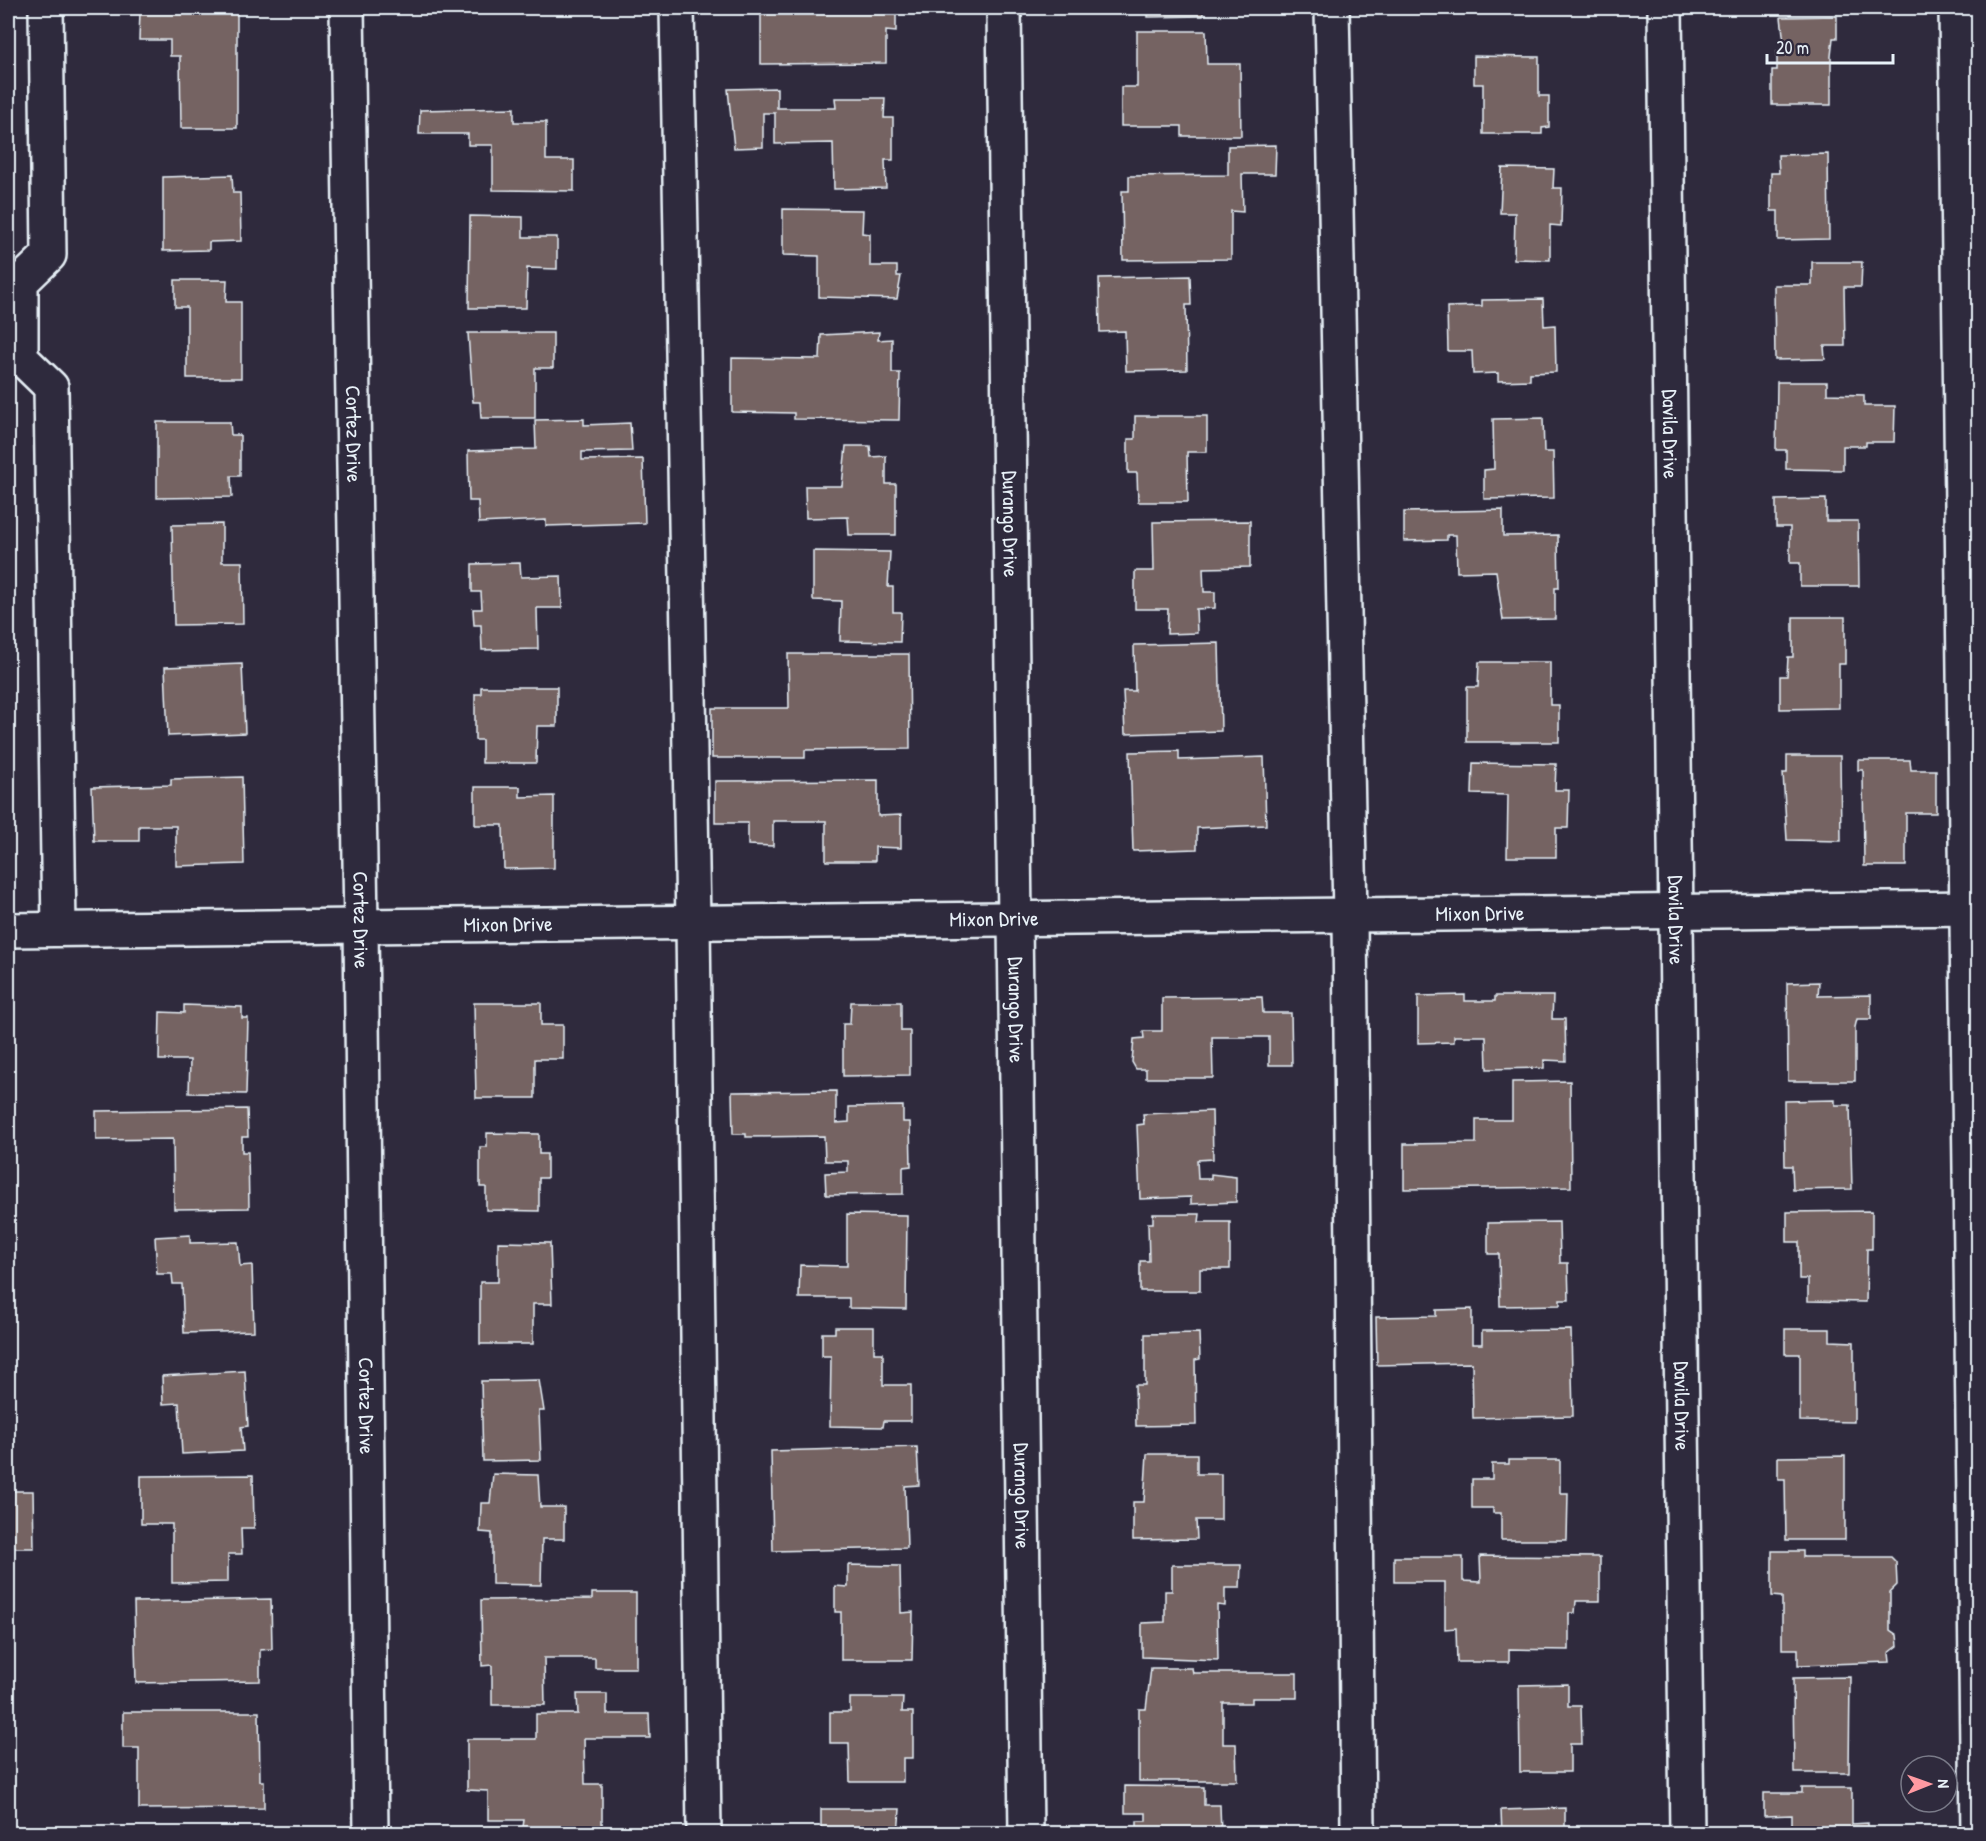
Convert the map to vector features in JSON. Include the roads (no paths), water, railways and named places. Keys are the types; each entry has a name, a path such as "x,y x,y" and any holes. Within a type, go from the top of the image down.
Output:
{"street":[{"path":"46,8 49,255 21,282 21,358 51,387 59,929"},
{"name":"Cortez Drive","path":"347,8 362,926 371,1833"},
{"path":"677,8 693,922 704,1833"},
{"name":"Durango Drive","path":"1004,8 1026,1833"},
{"path":"1332,8 1350,915 1358,1833"},
{"name":"Davila Drive","path":"1665,8 1687,1833"},
{"path":"1956,8 1972,908 1978,1833"},
{"name":"Mixon Drive","path":"8,930 1972,908"}]}
